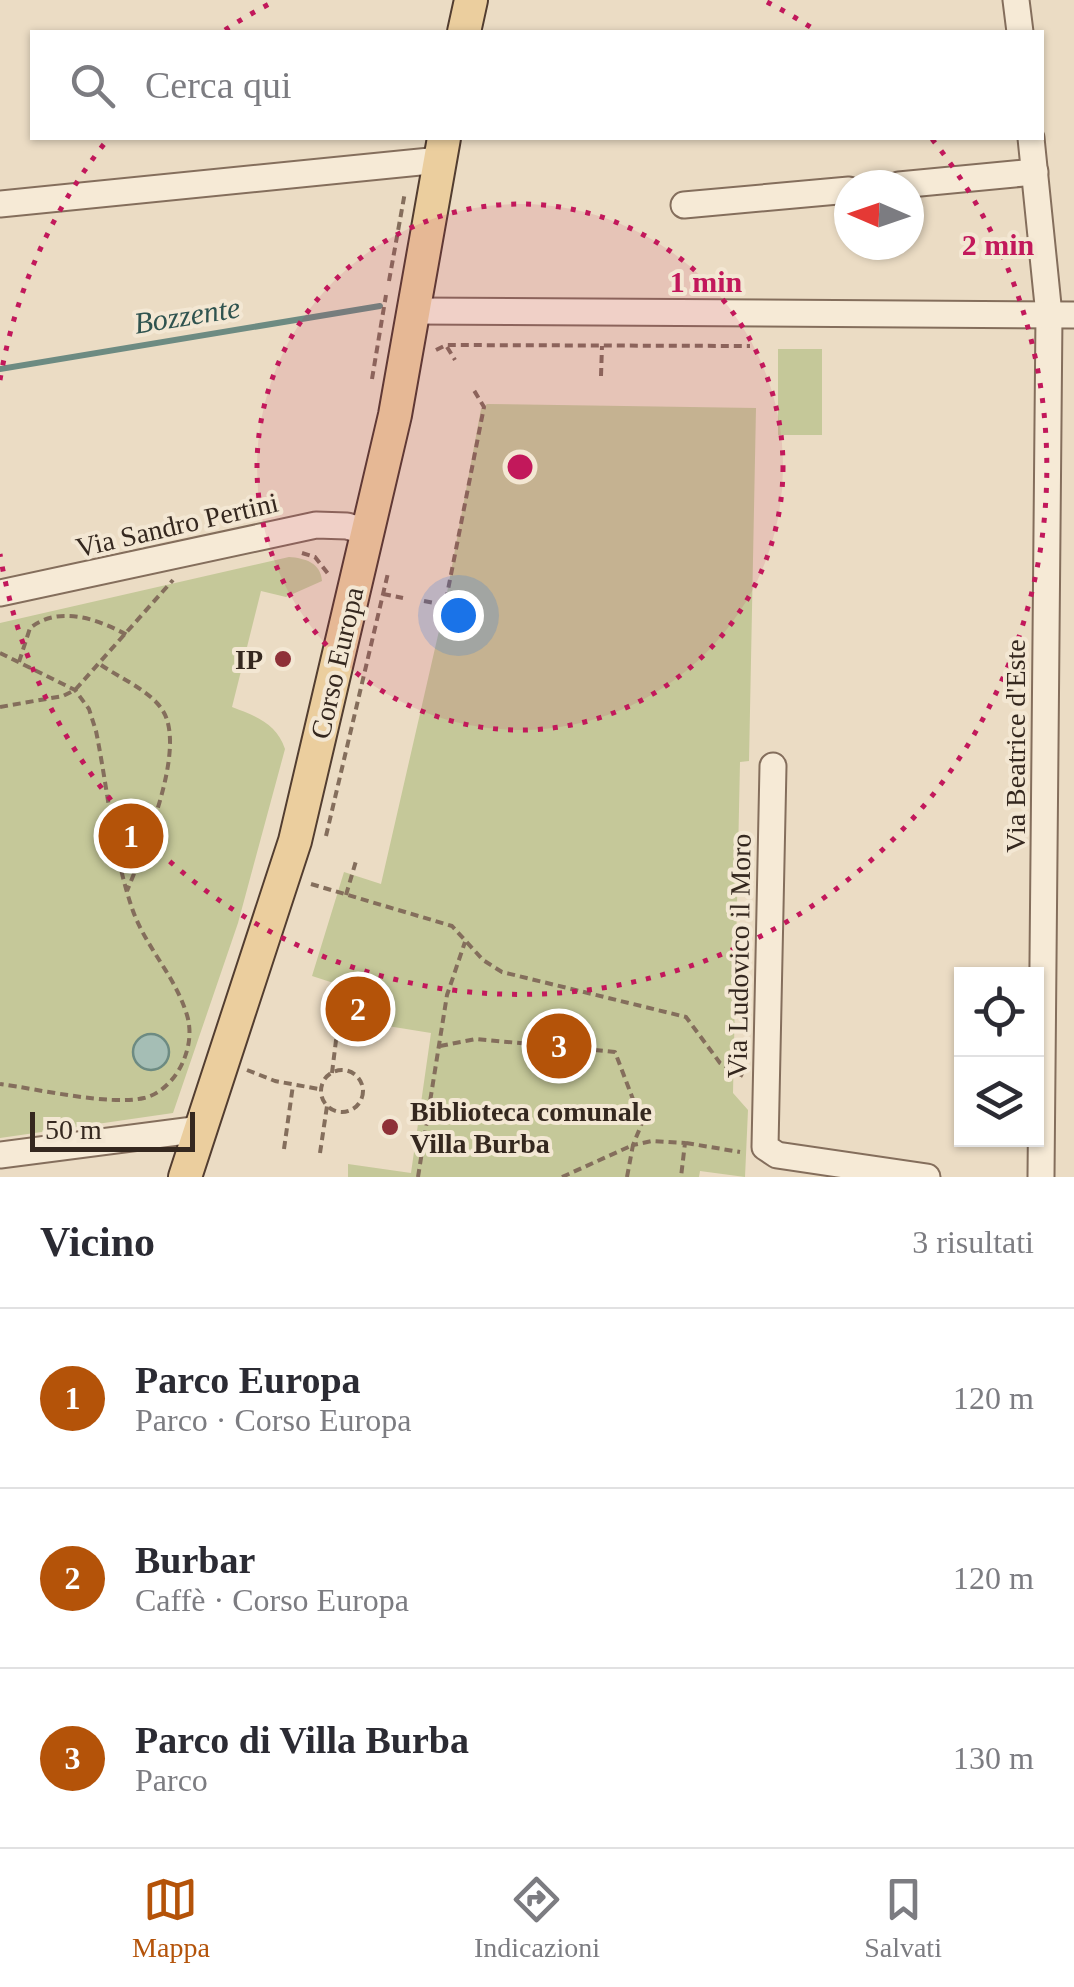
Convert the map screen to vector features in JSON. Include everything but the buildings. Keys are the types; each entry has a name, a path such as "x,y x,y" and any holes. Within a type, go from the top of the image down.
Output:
{"main road":[{"path":"464,30 470,0"},
{"name":"Corso Europa","path":"185,1177 288,868 395,414 442,148"}],"street":[{"path":"1016,0 1020,30"},
{"name":"Via Beatrice d'Este","path":"1031,140 1061,316 1041,1177"},
{"path":"0,204 442,148"},
{"path":"924,183 1035,172"},
{"path":"684,205 834,191"},
{"path":"414,311 1061,316"},
{"name":"Via Sandro Pertini","path":"0,593 176,568 316,526 347,526 367,532"},
{"name":"Via Ludovico il Moro","path":"764,1148 773,766"},
{"path":"0,1155 201,1129"},
{"path":"764,1148 777,1155 927,1177"}],"path":[{"path":"446,345 455,360"},
{"path":"433,352 446,345 750,346"},
{"path":"601,376 602,345"},
{"path":"424,601 445,605 484,407 472,388"},
{"path":"292,552 315,557 329,575 333,590"},
{"path":"323,850 391,560"},
{"path":"155,584 176,568"},
{"path":"0,707 63,696 75,690 127,636 176,568"},
{"path":"369,592 404,598"},
{"path":"20,662 30,628 48,618 94,619 127,636"},
{"path":"0,653 75,690 89,709 127,890 140,927 172,979 188,1017 190,1044 174,1078 155,1094 128,1100 0,1084"},
{"path":"101,664 161,707 170,738 157,805 127,890"},
{"path":"346,894 356,861"},
{"path":"312,884 452,926 483,960 502,972 686,1017 720,1063 766,1094"},
{"path":"418,1177 447,994 465,941"},
{"path":"320,1153 328,1106 322,1090 332,1073 338,1024"},
{"path":"440,1046 476,1039 615,1052 642,1123 627,1177"},
{"path":"224,1060 275,1082 322,1090"},
{"path":"328,1106 340,1112 354,1109 364,1091 353,1073 332,1073"},
{"path":"284,1149 293,1085"},
{"path":"562,1177 633,1146 652,1142 746,1152 764,1148"},
{"path":"681,1177 685,1144"}],"green space":[{"path":"778,349 822,349 822,435 778,435"},
{"path":"487,404 756,408 749,761 740,762 733,1093 748,1110 745,1177 700,1171 699,1177 348,1177 348,1164 411,1173 431,1033 369,1023 374,978 352,975 349,988 312,976 344,872 381,884 444,609 481,409"},
{"path":"289,557 311,563 319,570 322,581 286,597 261,591 232,707 271,727 285,749 238,923 173,1113 0,1138 0,623"}],"water":[{"path":"151,1034 164,1039 169,1052 164,1065 151,1070 138,1065 133,1052 138,1039"}],"waterway":[{"name":"Bozzente","path":"0,369 380,306"}],"place":[{"name":"IP","path":"283,659"},
{"name":"Parco Europa","path":"131,836"},
{"name":"Burbar","path":"358,1009"},
{"name":"Parco di Villa Burba","path":"559,1046"},
{"name":"Biblioteca comunale Villa Burba","path":"390,1127"}]}
